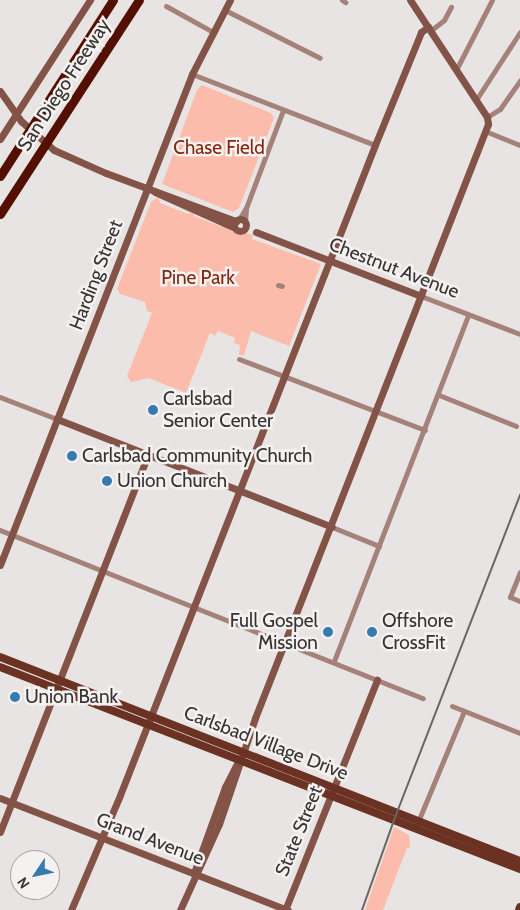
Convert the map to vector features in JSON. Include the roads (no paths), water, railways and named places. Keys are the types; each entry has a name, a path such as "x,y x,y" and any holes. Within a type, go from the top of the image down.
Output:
{"highway":[{"name":"San Diego Freeway","path":"0,176 113,0"},
{"name":"San Diego Freeway","path":"0,214 139,0"}],"main road":[{"path":"0,139 90,0"},
{"name":"Harding Street","path":"0,565 192,74 230,0"},
{"path":"180,910 194,874 219,824 242,752 287,643 485,131 487,117 429,29 413,1"},
{"path":"71,910 102,838 374,146 421,32 429,29"},
{"name":"Chestnut Avenue","path":"1,94 16,114 54,150 147,190 164,192 256,232 421,296"},
{"path":"57,419 332,527"},
{"path":"0,832 148,455"},
{"name":"Carlsbad Village Drive","path":"0,657 147,724 331,795 520,861"},
{"name":"Carlsbad Village Drive","path":"0,667 150,716 334,787 520,869"},
{"name":"State Street","path":"286,910 377,680"},
{"name":"Grand Avenue","path":"0,798 286,910"}],"street":[{"path":"456,70 492,0"},
{"path":"166,6 213,32"},
{"path":"429,29 444,20 451,7"},
{"path":"225,10 320,58"},
{"path":"476,100 520,32"},
{"path":"192,74 374,146"},
{"path":"487,117 500,109 520,80"},
{"path":"241,224 283,110"},
{"path":"485,131 520,145"},
{"name":"Chestnut Avenue","path":"421,296 520,334"},
{"path":"334,661 439,395 468,315"},
{"path":"240,359 425,430"},
{"path":"439,395 516,426"},
{"path":"0,397 57,419"},
{"path":"332,527 380,546"},
{"path":"0,530 334,661 423,698"},
{"path":"520,572 510,597 520,601"},
{"path":"452,706 520,733"},
{"path":"417,825 464,711"}],"railway":[{"path":"362,910 394,820 520,495"}],"place":[{"name":"Carlsbad Senior Center","path":"153,410"},
{"name":"Carlsbad Community Church","path":"72,456"},
{"name":"Union Church","path":"107,481"},
{"name":"Full Gospel Mission","path":"328,632"},
{"name":"Offshore CrossFit","path":"372,632"},
{"name":"Union Bank","path":"15,697"}],"park label":[{"name":"Chase Field","path":"219,148"},
{"name":"Pine Park","path":"198,278"}]}
